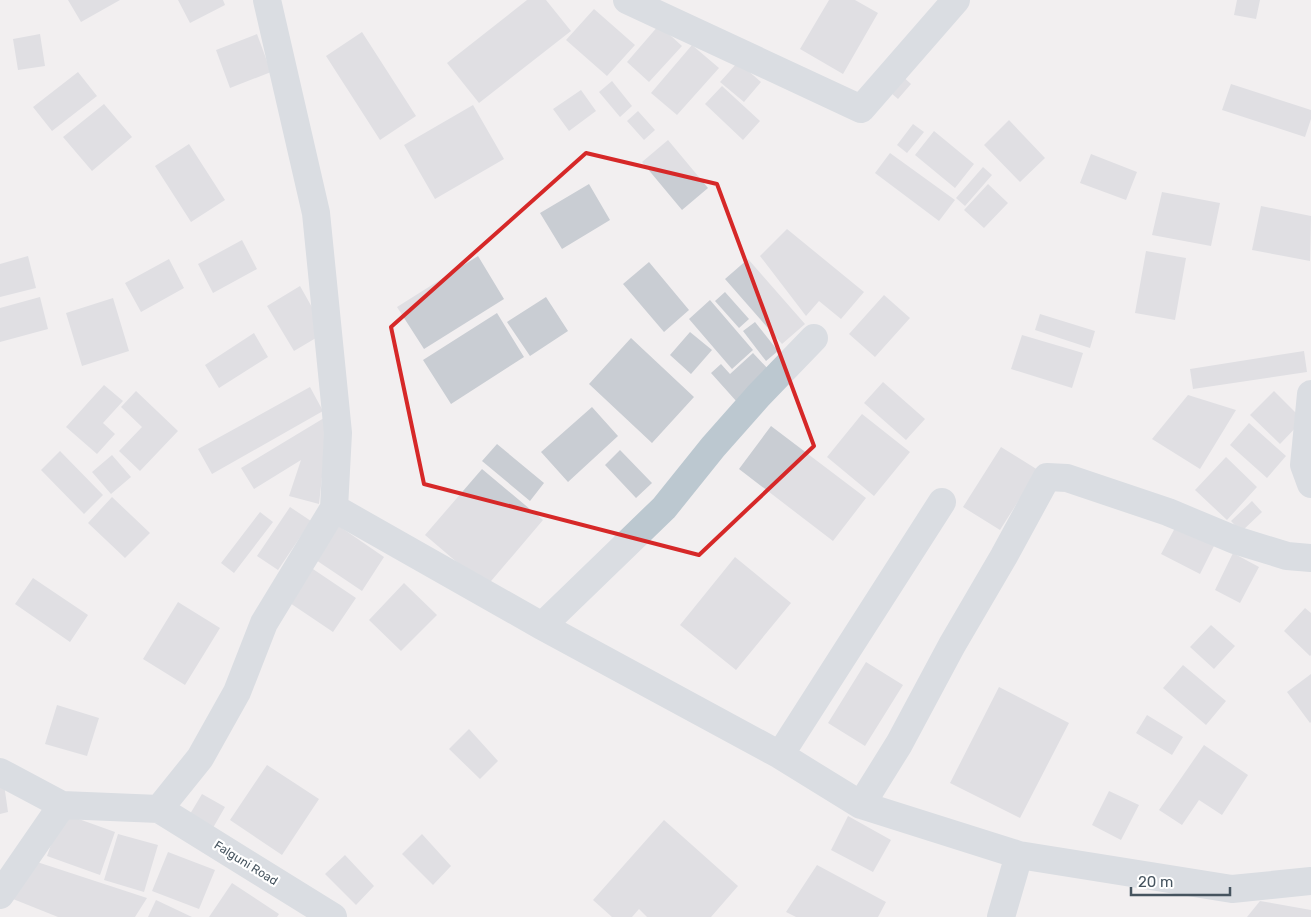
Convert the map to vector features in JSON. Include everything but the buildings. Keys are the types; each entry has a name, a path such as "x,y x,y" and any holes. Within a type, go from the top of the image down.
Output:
{"street":[{"path":"0,772 62,805 159,809 200,758 237,692 264,623 334,508 338,433 316,213 267,0"},
{"path":"627,0 861,109 956,0"},
{"path":"542,626 664,508 759,395 814,338"},
{"path":"1311,394 1304,465 1311,484"},
{"path":"861,805 900,744 952,645 1047,477 1067,478 1168,512 1235,540 1287,556 1311,558"},
{"path":"780,755 942,502"},
{"path":"334,508 542,626 780,755 861,805 1019,855 1232,889 1311,881"},
{"path":"0,895 62,805"},
{"name":"Falguni Road","path":"159,809 333,917"},
{"path":"1001,917 1019,855"}],"highlighted area":[{"path":"586,153 717,184 814,446 699,555 424,484 391,327"}]}
